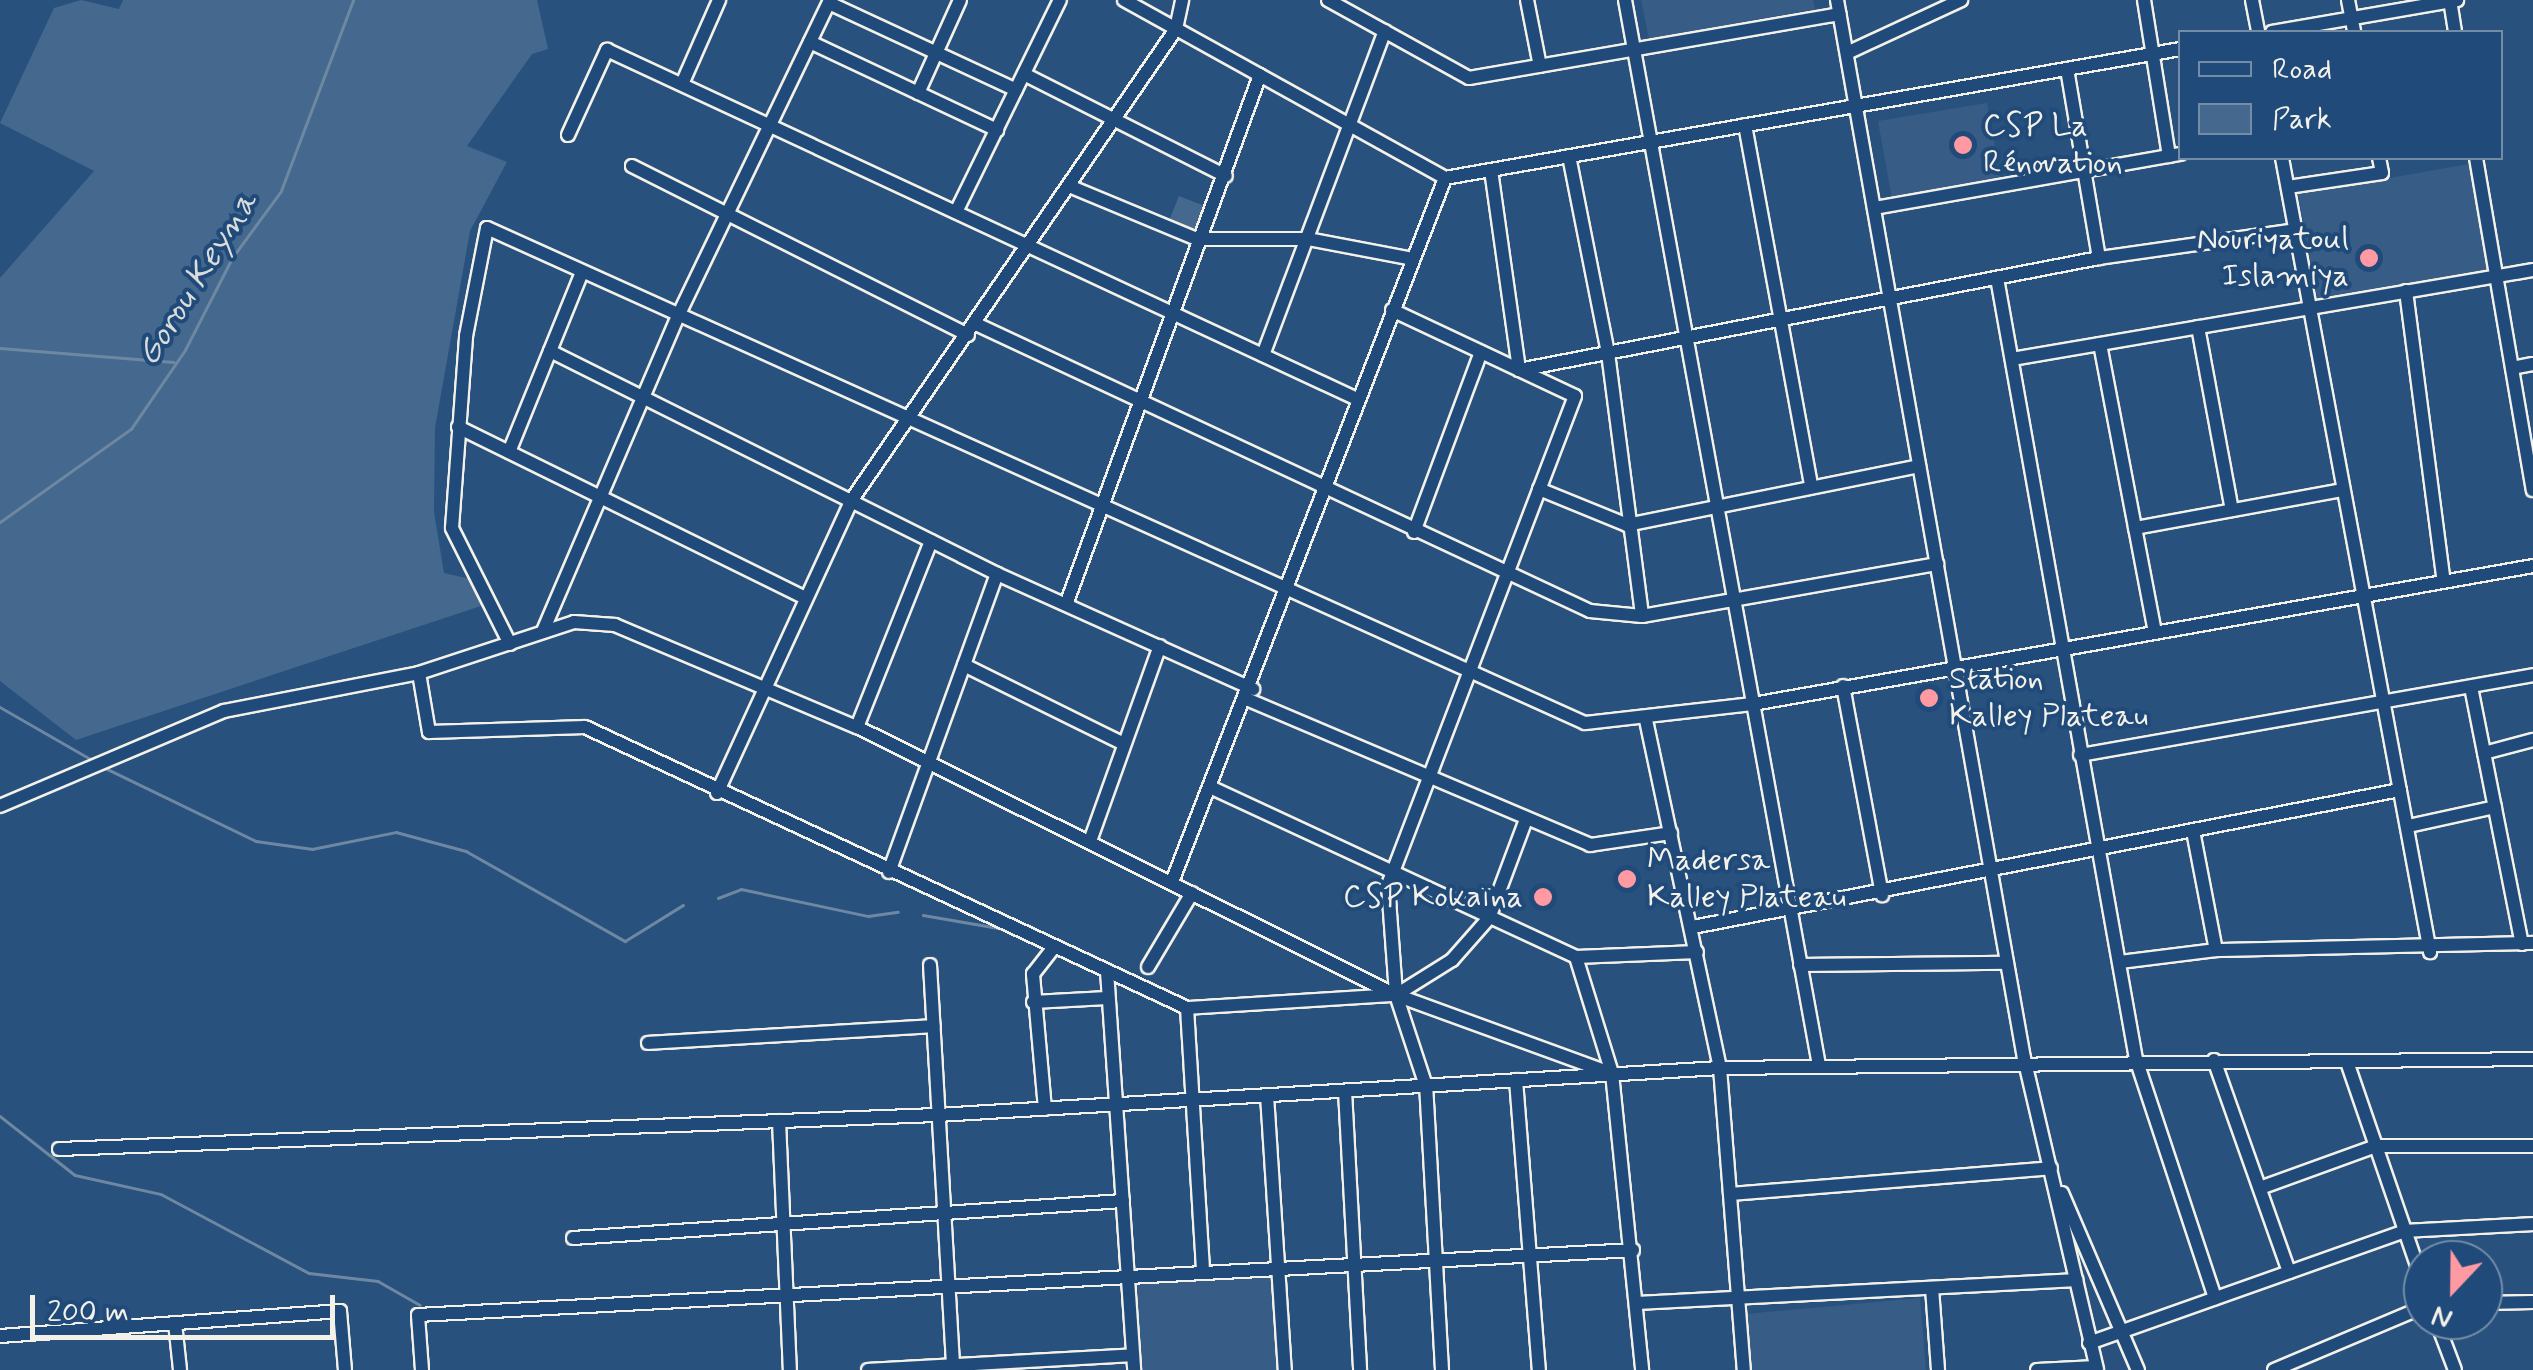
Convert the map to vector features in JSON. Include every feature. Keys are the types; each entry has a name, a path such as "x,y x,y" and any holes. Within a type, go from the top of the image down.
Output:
{"street":[{"path":"682,84 720,0"},
{"path":"918,93 960,0"},
{"path":"956,212 1060,0"},
{"path":"1124,0 1445,178 2178,49"},
{"path":"717,793 851,501 908,424 1176,29 1182,0"},
{"path":"1328,0 1468,78 1838,7 2024,1058 2096,1369 2037,1370"},
{"path":"1526,0 1540,66"},
{"path":"1625,0 1818,1065"},
{"path":"1874,208 2175,155 2144,0"},
{"path":"2252,0 2258,30"},
{"path":"2348,0 2353,26"},
{"path":"2299,30 2353,26 2458,0"},
{"path":"542,630 678,316 830,1 1016,90"},
{"path":"1846,54 1958,1"},
{"path":"2450,1 2455,30"},
{"path":"1263,355 1308,239 1346,124 1385,31"},
{"path":"810,42 997,130"},
{"path":"568,136 606,50 1358,399"},
{"path":"2067,69 2099,258"},
{"path":"1024,74 1226,176"},
{"path":"1067,602 1137,400 1170,312 1204,239 1260,76"},
{"path":"1744,125 1811,486"},
{"path":"1569,156 1608,353 1627,525 1642,616"},
{"path":"2282,160 2430,952"},
{"path":"2288,187 2382,173 2379,160"},
{"path":"2476,160 2530,453 2533,490"},
{"path":"632,166 972,330 1137,400 1590,611 1642,616 1937,564"},
{"path":"1491,170 1520,370"},
{"path":"1172,882 1251,694 1322,489 1445,178"},
{"path":"1070,186 1204,239 1308,239 1413,260"},
{"path":"510,644 452,528 458,428 488,228 908,424 1558,717 1646,720 1753,704 2533,566"},
{"path":"1520,370 2099,258 2296,230"},
{"path":"2012,359 2533,270"},
{"path":"508,452 582,272"},
{"path":"1996,278 2058,648 2101,852 2136,1060 2215,1298"},
{"path":"2406,291 2444,582"},
{"path":"1392,310 1575,396 1432,781 1395,868 1396,995 1426,1086 1442,1370"},
{"path":"2198,327 2232,510"},
{"path":"2100,344 2155,632"},
{"path":"550,351 996,574 1067,602 1432,781 1525,822 1590,845 1672,833"},
{"path":"1414,532 1481,352"},
{"path":"2512,368 2533,364"},
{"path":"458,428 806,598"},
{"path":"1540,489 1627,525 1920,466"},
{"path":"2135,528 2342,490"},
{"path":"858,727 931,541"},
{"path":"889,872 933,763 996,574"},
{"path":"0,806 224,712 419,672 542,630 615,624 767,684 858,727 1396,995 1612,1073"},
{"path":"1090,841 1160,646"},
{"path":"964,665 1122,743"},
{"path":"419,672 429,732 585,727 717,793 1187,1008 1396,995 1452,960 1489,918 1525,822"},
{"path":"2080,754 2533,675"},
{"path":"1843,686 1882,894"},
{"path":"2120,962 2216,950 2430,952 2528,944 2470,686"},
{"path":"1646,720 1720,1068 1744,1370"},
{"path":"2484,753 2533,740"},
{"path":"1210,787 1395,868 1489,918 1576,957 1696,952"},
{"path":"1693,927 2101,852 2400,790"},
{"path":"2408,826 2495,807"},
{"path":"2193,831 2216,950"},
{"path":"1148,968 1192,893"},
{"path":"1045,1108 1033,974 1054,947"},
{"path":"1576,957 1612,1073 1633,1250 1642,1370"},
{"path":"1800,965 2007,963"},
{"path":"930,966 953,1368"},
{"path":"1106,971 1134,1370"},
{"path":"1033,1002 1108,998"},
{"path":"1187,1008 1203,1273"},
{"path":"648,1043 933,1026"},
{"path":"59,1149 938,1115 1720,1068 2024,1058 2346,1062 2533,1059"},
{"path":"2214,1060 2289,1272"},
{"path":"2346,1062 2408,1240"},
{"path":"1516,1080 1539,1370"},
{"path":"1346,1090 1360,1370"},
{"path":"1267,1094 1286,1370"},
{"path":"779,1121 790,1370"},
{"path":"2260,1188 2376,1146 2533,1146"},
{"path":"1730,1194 2051,1168"},
{"path":"2051,1168 2126,1331 2138,1370"},
{"path":"573,1238 1123,1201"},
{"path":"2088,1343 2405,1231 2533,1224"},
{"path":"422,1370 418,1315 1633,1250"},
{"path":"1638,1303 2076,1280"},
{"path":"1932,1288 1938,1370"},
{"path":"2503,1303 2533,1302"},
{"path":"0,1336 340,1311 345,1370"},
{"path":"2274,1370 2403,1315"},
{"path":"175,1323 180,1370"},
{"path":"2444,1340 2455,1370"},
{"path":"868,1370 1057,1364 1132,1355"}],"shaded area":[{"path":"1641,0 1813,0 1815,9 1649,39"},
{"path":"1987,103 2001,180 1892,199 1878,121"},
{"path":"2469,164 2488,271 2318,301 2298,194"},
{"path":"1272,1277 1277,1370 1139,1370 1135,1284"},
{"path":"1920,1298 1926,1370 1750,1370 1745,1314"}],"green space":[{"path":"81,0 119,9 123,0 537,0 548,49 532,54 467,146 507,162 470,231 435,428 434,512 444,573 475,580 481,606 76,740 0,681 0,278 94,171 0,123 54,8"},
{"path":"1179,196 1207,207 1196,234 1168,223"}],"waterway":[{"name":"Gorou Keyna","path":"0,522 131,429 185,350 232,258 281,191 353,0"},
{"path":"0,348 173,362"},
{"path":"0,707 92,760"},
{"path":"103,767 256,841 312,849 396,832 466,851 625,941 683,905"},
{"path":"718,898 741,889 868,916 898,912"},
{"path":"923,915 1004,929"},
{"path":"0,1116 75,1175 161,1194 309,1273 378,1281 420,1305"}],"place":[{"name":"CSP La Rénovation","path":"1963,145"},
{"name":"Nouriyatoul Islamiya","path":"2369,258"},
{"name":"Station Kalley Plateau","path":"1929,698"},
{"name":"Madersa Kalley Plateau","path":"1627,879"},
{"name":"CSP Kokaïna","path":"1543,897"}]}
